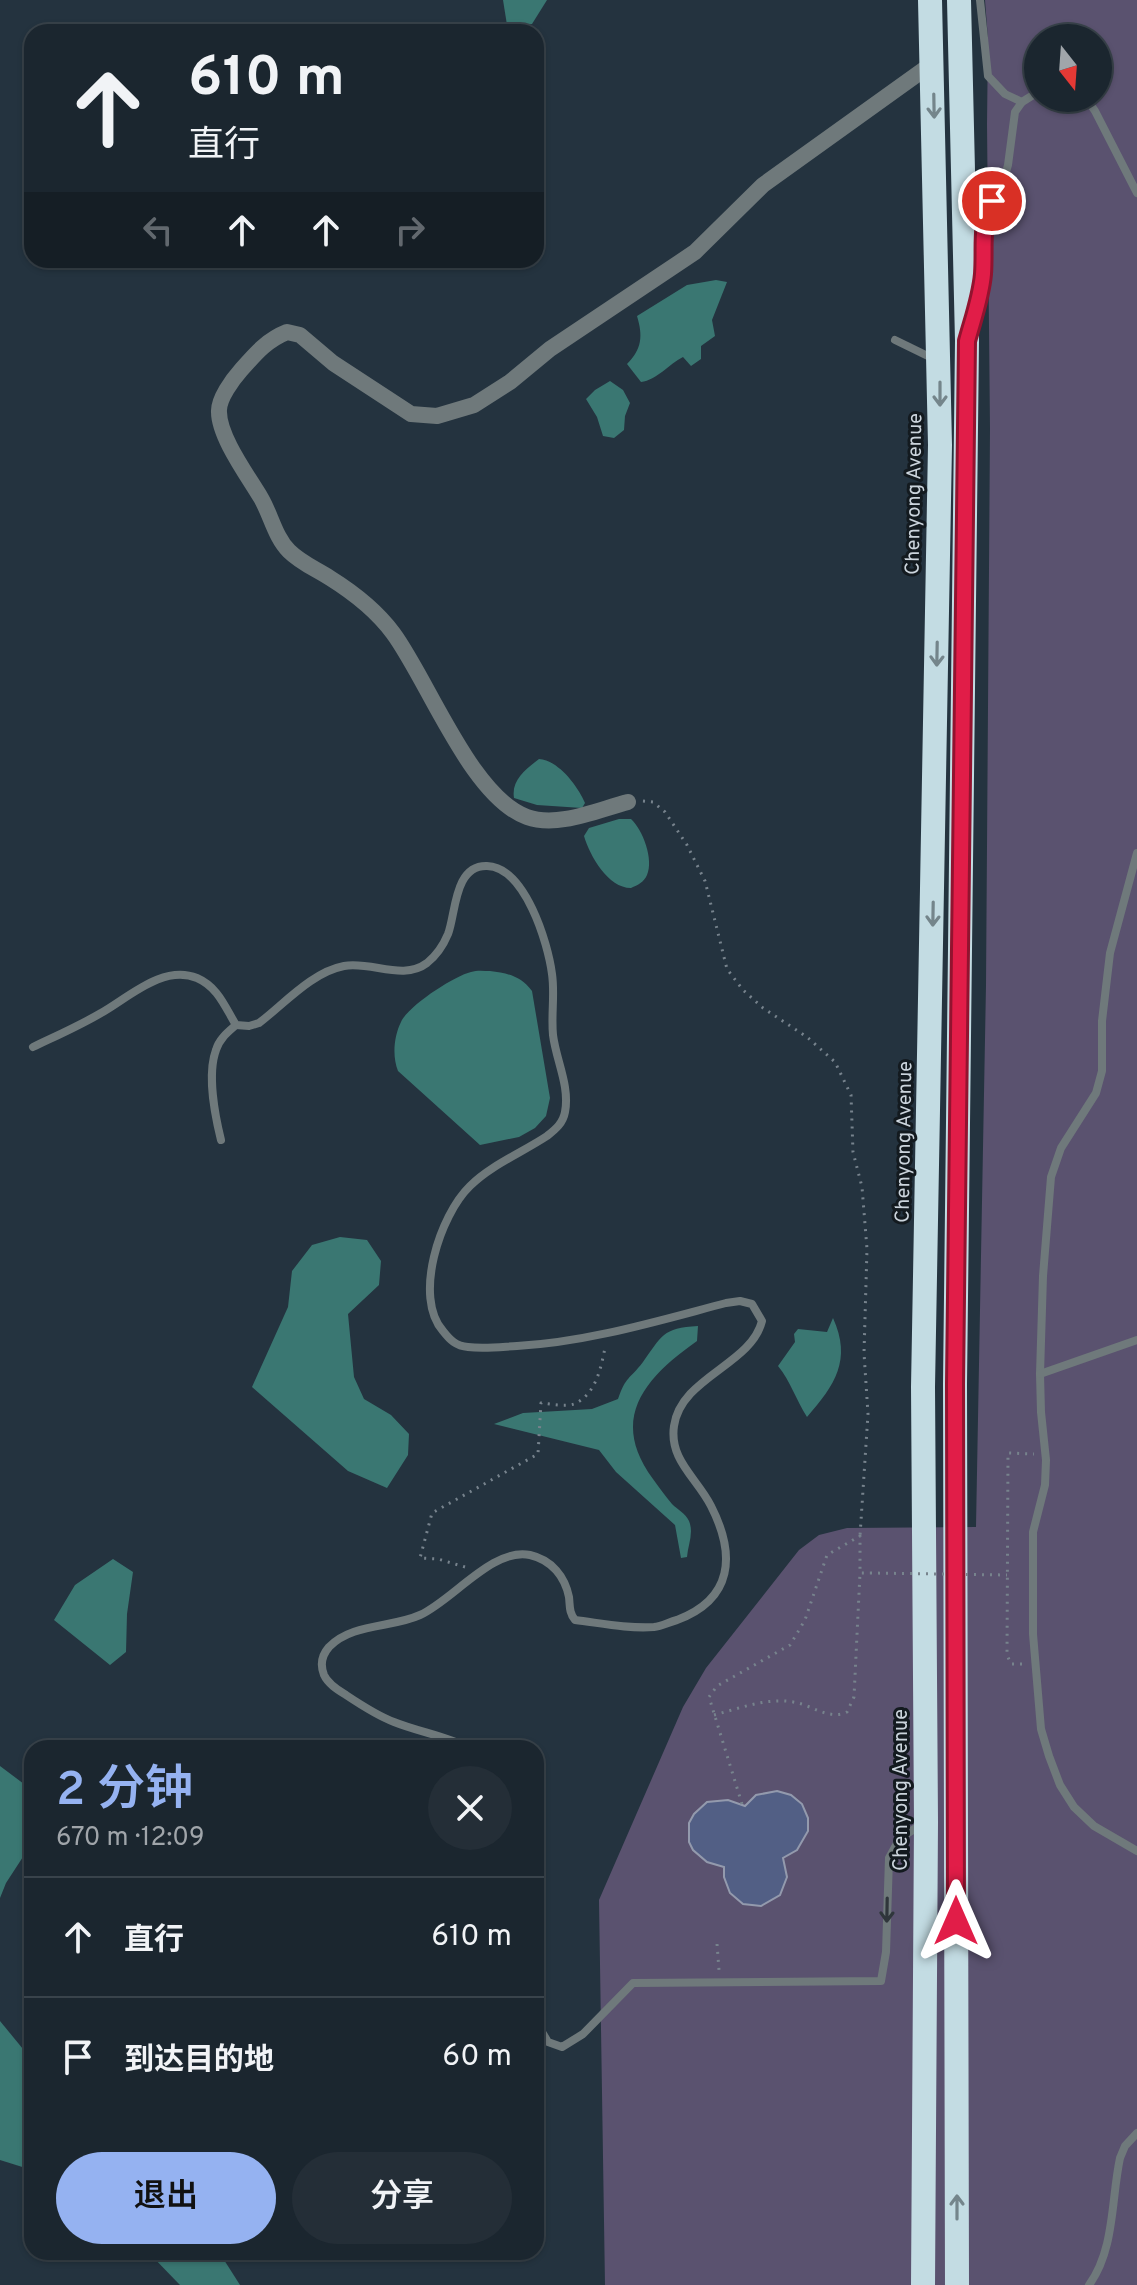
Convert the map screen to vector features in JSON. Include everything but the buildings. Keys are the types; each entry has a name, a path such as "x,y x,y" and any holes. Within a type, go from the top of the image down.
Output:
{"highway":[{"name":"Chenyong Avenue","path":"923,2285 926,1822 923,1387 933,981 940,362 930,0"},
{"path":"957,2285 955,1384 967,352 959,0"},
{"path":"940,362 967,352"}],"street":[{"path":"628,802 567,818 546,820 527,817 508,807 493,792 452,736 392,632 366,603 302,561 280,540 267,509 228,440 218,408 234,378 262,346 287,332 300,335 333,363 411,414 437,416 474,405 510,382 550,349 695,252 763,185 933,63"}],"lane":[{"path":"967,352 983,273 985,218 1003,183 1011,128 1015,112 1022,102 1005,94 988,76 980,0"},
{"path":"1096,112 1137,193"},
{"path":"895,340 940,362"},
{"path":"1137,853 1110,953 1102,1021 1102,1071 1096,1093 1061,1148 1051,1177 1043,1276 1040,1374 1045,1485 1033,1532 1041,1729 1060,1785 1074,1807 1094,1826 1137,1851"},
{"path":"221,1140 212,1104 215,1051 222,1038 236,1025 259,1023 323,974 343,966 364,964 408,972 424,965 440,951 445,941 460,886 468,873 479,866 491,866 516,881 528,899 540,930 552,973 553,1035 564,1080 566,1104 557,1128 482,1176 461,1196 444,1227 430,1272 431,1313 450,1340 464,1347 485,1348 551,1344 607,1334 740,1301 752,1304 762,1321 754,1339 692,1392 681,1405 674,1425 675,1450 679,1461 710,1504 719,1524 725,1570 720,1589 697,1612 657,1627 575,1620 571,1615 565,1583 558,1572 545,1561 529,1555 514,1555 498,1560 421,1615 350,1634 328,1648 322,1658 325,1678 334,1687 391,1721 446,1740"},
{"path":"33,1047 101,1013 135,991 176,974 197,978 214,990 236,1025"},
{"path":"1040,1374 1137,1340"},
{"path":"544,2035 548,2042 562,2047 583,2034 633,1983 881,1981 886,1952 890,1855 900,1838 926,1822"},
{"path":"1089,2285 1100,2269 1107,2248 1120,2158 1125,2146 1137,2133"}],"path":[{"path":"628,802 653,802 675,825 705,881 727,969 743,990 763,1008 807,1037 835,1062 851,1095 853,1152 862,1187 867,1249 864,1353 868,1414 854,1697 847,1712 835,1716 796,1702 783,1701 760,1703 715,1717"},
{"path":"479,1574 457,1563 420,1558 432,1513 538,1454 541,1403 566,1405 586,1396 601,1368 607,1334"},
{"path":"1036,1664 1011,1664 1007,1655 1008,1453 1045,1455"},
{"path":"742,1804 709,1697 717,1686 790,1645 805,1620 824,1560 832,1551 860,1536"},
{"path":"860,1573 1007,1575"},
{"path":"717,1944 720,1982"}],"shaded area":[{"path":"503,0 547,0 532,24 507,24"},
{"path":"985,0 1137,0 1137,2285 605,2285 599,1900 683,1707 706,1668 799,1550 819,1535 847,1528 976,1527 986,985 990,429"},
{"path":"716,280 727,282 712,320 715,336 701,346 701,359 691,366 683,357 641,382 627,364 640,342 637,316 687,285"},
{"path":"610,381 623,390 630,403 624,430 614,438 603,436 597,417 586,399"},
{"path":"539,759 553,764 566,775 585,803 582,808 537,805 514,798 517,780"},
{"path":"619,819 631,819 643,838 648,854 647,875 631,888 615,883 601,870 584,836 589,828"},
{"path":"490,971 513,976 532,991 550,1098 546,1116 535,1128 519,1137 480,1145 398,1071 395,1046 405,1015 422,1000 463,975"},
{"path":"340,1237 367,1240 381,1261 379,1285 348,1314 354,1377 364,1399 391,1415 409,1434 408,1455 387,1488 348,1471 252,1387 288,1307 292,1271 312,1245"},
{"path":"833,1318 841,1347 838,1371 826,1394 807,1417 778,1366 795,1342 794,1334 798,1329 827,1332"},
{"path":"698,1326 697,1341 662,1369 649,1384 634,1418 634,1437 640,1457 664,1495 689,1521 691,1534 687,1557 681,1558 675,1525 616,1472 599,1450 494,1424 523,1413 592,1409 618,1399 626,1382 664,1335 677,1329"},
{"path":"113,1559 133,1572 126,1652 110,1665 54,1620 75,1585"},
{"path":"0,1766 24,1784 24,1855 0,1898"},
{"path":"0,2021 24,2050 24,2168 0,2160"},
{"path":"156,2260 224,2260 240,2285 180,2285"}],"route":[{"path":"956,1921 955,1384 967,341 979,298 983,273 982,234 992,201"}]}
